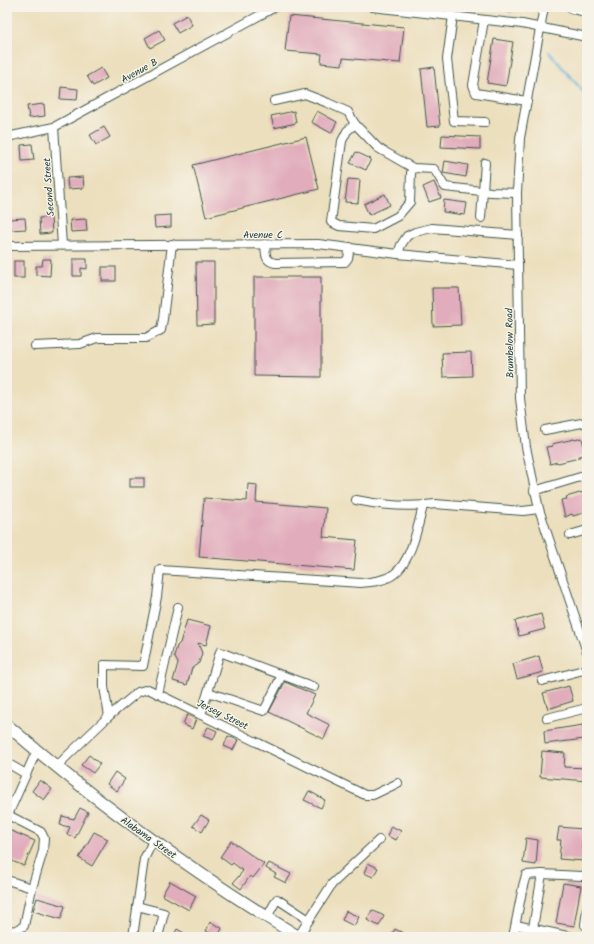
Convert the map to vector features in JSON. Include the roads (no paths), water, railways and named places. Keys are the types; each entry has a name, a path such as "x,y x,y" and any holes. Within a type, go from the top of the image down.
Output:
{"main road":[{"name":"Alabama Street","path":"7,725 107,807 152,840 299,937"}],"street":[{"name":"Avenue B","path":"7,136 54,128 275,7"},
{"path":"372,7 540,27 587,37"},
{"name":"Brumbelow Road","path":"544,7 520,138 517,193 520,398 526,447 534,491 587,652"},
{"path":"572,9 587,12"},
{"path":"453,16 448,59 454,121 485,122"},
{"path":"484,20 473,85 476,92 527,101"},
{"path":"274,101 305,94 348,112 355,124 378,148 413,168 434,169 445,187 517,193"},
{"path":"355,124 347,131 342,142 332,222 339,226 373,229 398,216 410,202 411,173 413,168"},
{"name":"Second Street","path":"54,128 62,245"},
{"path":"481,218 485,163"},
{"path":"398,254 401,245 407,236 415,232 432,228 518,235"},
{"path":"35,346 80,344 97,338 146,338 160,330 164,319 172,244"},
{"path":"265,244 266,258 270,262 275,263 345,262 348,258 350,247"},
{"name":"Avenue C","path":"7,246 318,244 398,254 518,265"},
{"path":"545,430 587,422"},
{"path":"534,491 587,475"},
{"path":"356,500 374,504 423,506 435,504 523,511 539,509"},
{"path":"109,716 104,687 104,665 143,666 157,597 160,570 360,583 376,581 394,574 404,562 417,531 423,506"},
{"path":"570,535 587,530"},
{"path":"158,694 178,607"},
{"path":"201,715 220,652 314,687"},
{"path":"542,681 587,669"},
{"path":"208,692 264,711 282,675"},
{"name":"Jersey Street","path":"57,767 109,716 138,692 148,689 366,795 373,795 398,783"},
{"path":"546,718 587,708"},
{"path":"7,931 17,930 24,926 32,888 43,851 44,838 41,832 7,816 37,750"},
{"path":"7,763 26,774"},
{"path":"133,937 144,859 152,840"},
{"path":"299,937 332,884 379,840"},
{"path":"533,928 542,874"},
{"path":"513,937 526,875 542,874 585,877"},
{"path":"7,880 32,888"},
{"path":"267,917 277,899 309,920"},
{"path":"137,906 164,914 158,937"},
{"path":"587,909 585,925 587,925"},
{"path":"516,925 572,937"}],"waterway":[{"path":"505,7 511,12"},
{"path":"549,52 587,96"}]}
